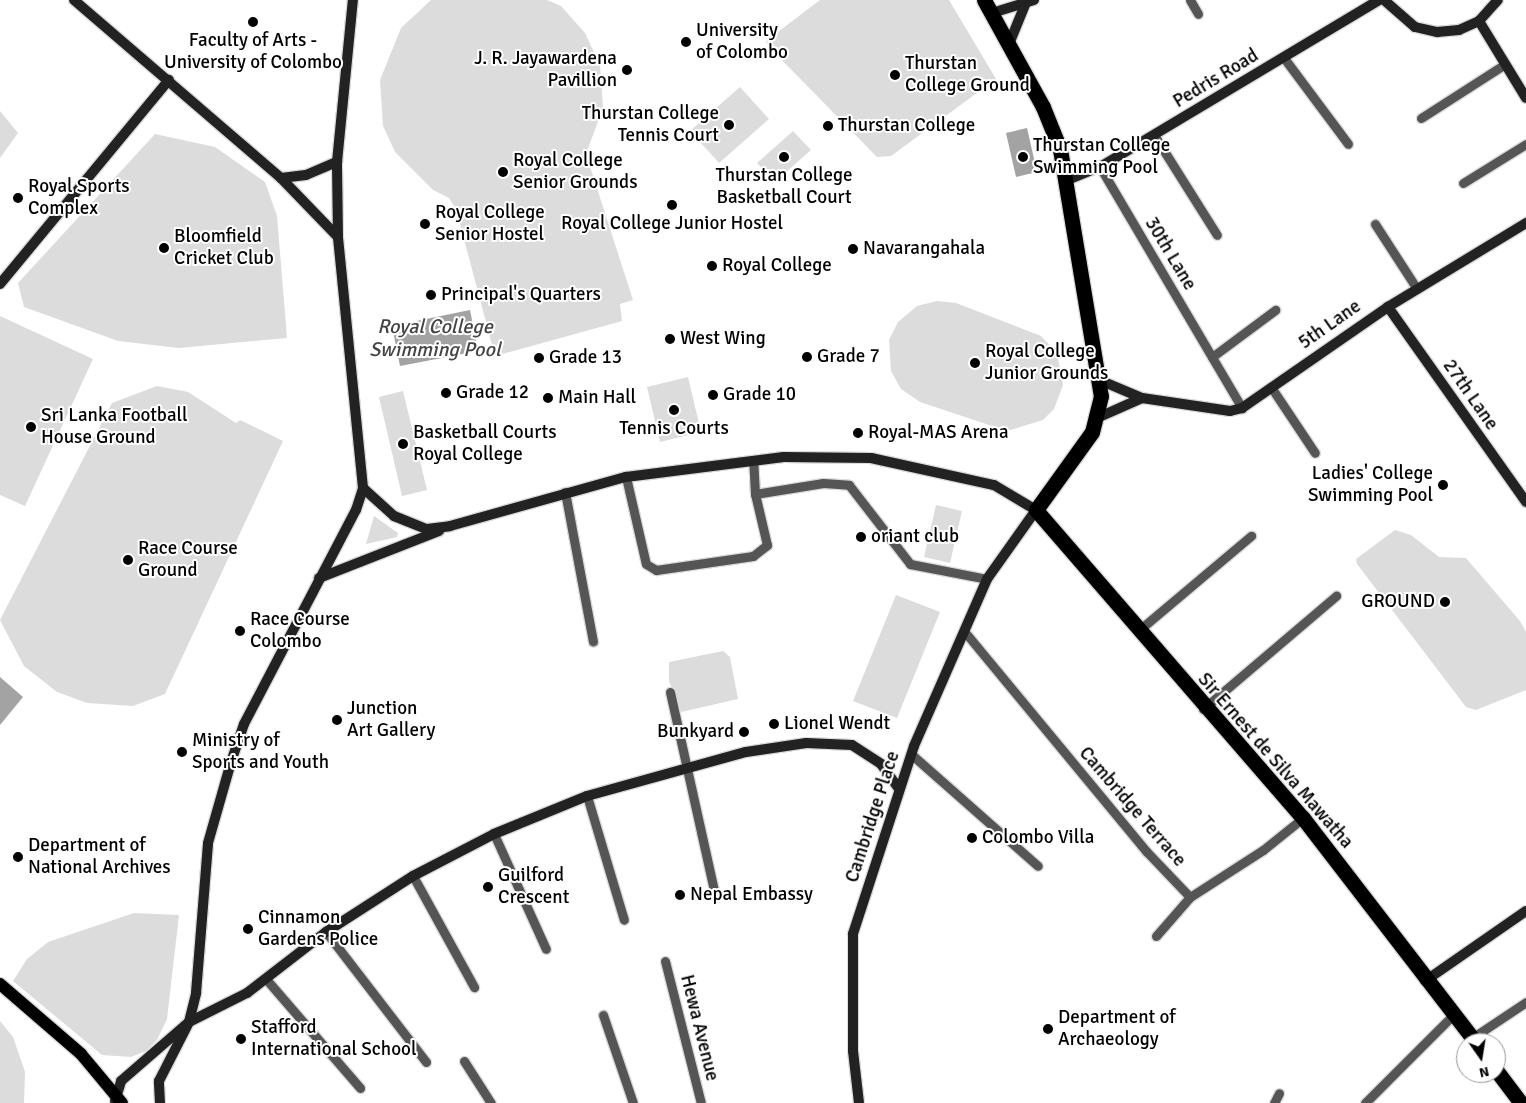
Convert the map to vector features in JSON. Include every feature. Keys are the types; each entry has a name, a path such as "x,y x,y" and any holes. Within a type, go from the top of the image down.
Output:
{"highway":[{"path":"984,0 1043,107 1067,180 1097,379 1097,418 1036,510"},
{"name":"Sir Ernest de Silva Mawatha","path":"1036,510 1203,709 1302,818 1425,981 1468,1033"},
{"path":"1506,1083 1521,1103"}],"main road":[{"path":"74,0 281,178 338,237"},
{"path":"160,1103 159,1081 189,1022 196,993 208,843 231,762 244,724 356,510 363,488 338,237 337,162 353,0"},
{"name":"Pedris Road","path":"1067,180 1100,167 1379,0"},
{"path":"1384,0 1415,27 1437,32 1459,30 1479,21 1498,0"},
{"path":"992,13 1029,1"},
{"path":"1009,44 1029,1"},
{"path":"1479,21 1526,98"},
{"path":"0,284 169,80"},
{"path":"281,178 306,175 337,162"},
{"name":"5th Lane","path":"1242,408 1388,307 1526,223"},
{"name":"27th Lane","path":"1388,307 1526,502"},
{"path":"1097,379 1142,398 1230,411 1242,408"},
{"path":"1097,418 1142,398"},
{"path":"319,578 450,526 564,492 626,477 753,460 871,458 994,485 1036,510"},
{"path":"363,488 413,525 450,526"},
{"name":"Cambridge Place","path":"859,1103 853,1050 853,934 911,754 986,579 1036,510"},
{"path":"117,1102 121,1081 189,1022 266,979 326,932 413,876 494,834 587,796 691,770 746,752 806,743 852,745 881,764 899,789"},
{"path":"1425,981 1526,911"},
{"path":"0,984 81,1054 117,1102"}],"street":[{"path":"1190,0 1198,14"},
{"path":"1284,58 1348,144"},
{"path":"1421,118 1505,64"},
{"path":"1154,135 1217,235"},
{"path":"1462,183 1526,144"},
{"name":"30th Lane","path":"1100,167 1242,408"},
{"path":"1375,224 1417,289"},
{"path":"1212,357 1275,310"},
{"path":"1271,387 1315,453"},
{"path":"626,477 646,564 656,570 753,556 767,545 755,494 753,460"},
{"path":"755,494 823,483 849,484 910,564 986,579"},
{"path":"564,492 593,641"},
{"path":"1138,631 1251,536"},
{"path":"1203,709 1336,596"},
{"name":"Cambridge Terrace","path":"964,631 1147,852 1190,897"},
{"path":"670,692 691,770 697,828 715,895"},
{"path":"911,754 1038,866"},
{"path":"587,796 624,920"},
{"path":"1156,936 1190,897 1263,850 1302,818"},
{"path":"494,834 546,949"},
{"path":"413,876 474,987"},
{"path":"326,932 426,1062"},
{"name":"Hewa Avenue","path":"665,961 701,1103"},
{"path":"266,979 360,1088"},
{"path":"1484,1033 1526,1002"},
{"path":"1365,1103 1453,1015"},
{"path":"603,1016 633,1103"},
{"path":"464,1061 490,1103"},
{"path":"1274,1103 1279,1093"}],"shaded area":[{"name":"Royal College Senior Grounds","path":"431,0 547,0 561,6 585,33 600,65 603,108 586,154 633,300 620,304 622,321 495,356 456,209 449,198 433,190 395,152 383,126 380,80 401,28"},
{"name":"Thurstan College Ground","path":"820,0 949,0 996,79 891,156 877,157 768,46 766,41"},
{"name":"Thurstan College Tennis Court","path":"740,87 769,119 719,163 690,131"},
{"path":"0,111 18,133 0,158"},
{"name":"Thurstan College Basketball Court","path":"793,131 811,150 775,182 757,163"},
{"name":"Bloomfield Cricket Club","path":"155,134 215,147 265,182 277,216 287,338 179,348 118,341 24,307 18,283"},
{"name":"Royal College Junior Grounds","path":"937,301 956,303 1041,336 1057,353 1063,385 1054,409 1043,420 1007,431 920,402 901,389 891,371 889,340 898,322 917,306"},
{"name":"Sri Lanka Football House Ground","path":"0,316 93,359 25,506 0,495"},
{"name":"Tennis Courts","path":"688,377 701,432 660,442 647,387"},
{"name":"Race Course Ground","path":"157,386 188,392 236,423 240,420 283,441 165,694 133,706 87,703 57,692 24,666 0,620 112,403"},
{"name":"Basketball Courts Royal College","path":"403,391 427,490 402,496 379,397"},
{"path":"936,505 962,511 950,563 924,557"},
{"path":"374,516 398,533 397,537 366,544"},
{"name":"GROUND","path":"1395,530 1411,535 1439,557 1466,558 1520,621 1526,632 1526,690 1476,710 1466,707 1357,564 1356,559"},
{"path":"896,595 940,612 897,718 853,701"},
{"path":"723,651 730,657 738,699 681,712 669,681 669,662"},
{"path":"134,913 179,915 167,1019 157,1040 146,1051 131,1057 102,1055 13,981 27,959 48,942"},
{"path":"0,1021 13,1037 25,1072 24,1103 0,1103"}],"water":[{"name":"Thurstan College Swimming Pool","path":"1027,128 1037,172 1016,177 1006,133"},
{"name":"Royal College Swimming Pool","path":"470,310 478,351 400,366 392,326"},
{"path":"0,677 23,697 0,725"}],"place":[{"name":"Faculty of Arts - University of Colombo","path":"253,22"},
{"name":"University of Colombo","path":"686,42"},
{"name":"J. R. Jayawardena Pavillion","path":"627,70"},
{"name":"Thurstan College Ground","path":"895,75"},
{"name":"Thurstan College Tennis Court","path":"729,125"},
{"name":"Thurstan College","path":"828,126"},
{"name":"Thurstan College Basketball Court","path":"784,157"},
{"name":"Thurstan College Swimming Pool","path":"1023,157"},
{"name":"Royal College Senior Grounds","path":"503,172"},
{"name":"Royal Sports Complex","path":"18,198"},
{"name":"Royal College Junior Hostel","path":"672,205"},
{"name":"Royal College Senior Hostel","path":"425,224"},
{"name":"Bloomfield Cricket Club","path":"164,248"},
{"name":"Navarangahala","path":"853,249"},
{"name":"Royal College","path":"712,266"},
{"name":"Principal's Quarters","path":"431,295"},
{"name":"West Wing","path":"670,339"},
{"name":"Grade 7","path":"807,357"},
{"name":"Grade 13","path":"539,358"},
{"name":"Royal College Junior Grounds","path":"975,363"},
{"name":"Grade 12","path":"446,393"},
{"name":"Grade 10","path":"713,395"},
{"name":"Main Hall","path":"548,398"},
{"name":"Tennis Courts","path":"674,410"},
{"name":"Sri Lanka Football House Ground","path":"31,427"},
{"name":"Royal-MAS Arena","path":"858,433"},
{"name":"Basketball Courts Royal College","path":"403,444"},
{"name":"Ladies' College Swimming Pool","path":"1443,485"},
{"name":"oriant club","path":"861,537"},
{"name":"Race Course Ground","path":"128,560"},
{"name":"GROUND","path":"1445,602"},
{"name":"Race Course Colombo","path":"240,631"},
{"name":"Junction Art Gallery","path":"337,720"},
{"name":"Lionel Wendt","path":"774,724"},
{"name":"Bunkyard","path":"744,732"},
{"name":"Ministry of Sports and Youth","path":"182,752"},
{"name":"Colombo Villa","path":"972,838"},
{"name":"Department of National Archives","path":"18,857"},
{"name":"Guilford Crescent","path":"488,887"},
{"name":"Nepal Embassy","path":"680,895"},
{"name":"Cinnamon Gardens Police","path":"248,929"},
{"name":"Department of Archaeology","path":"1048,1029"},
{"name":"Stafford International School","path":"241,1039"}]}
